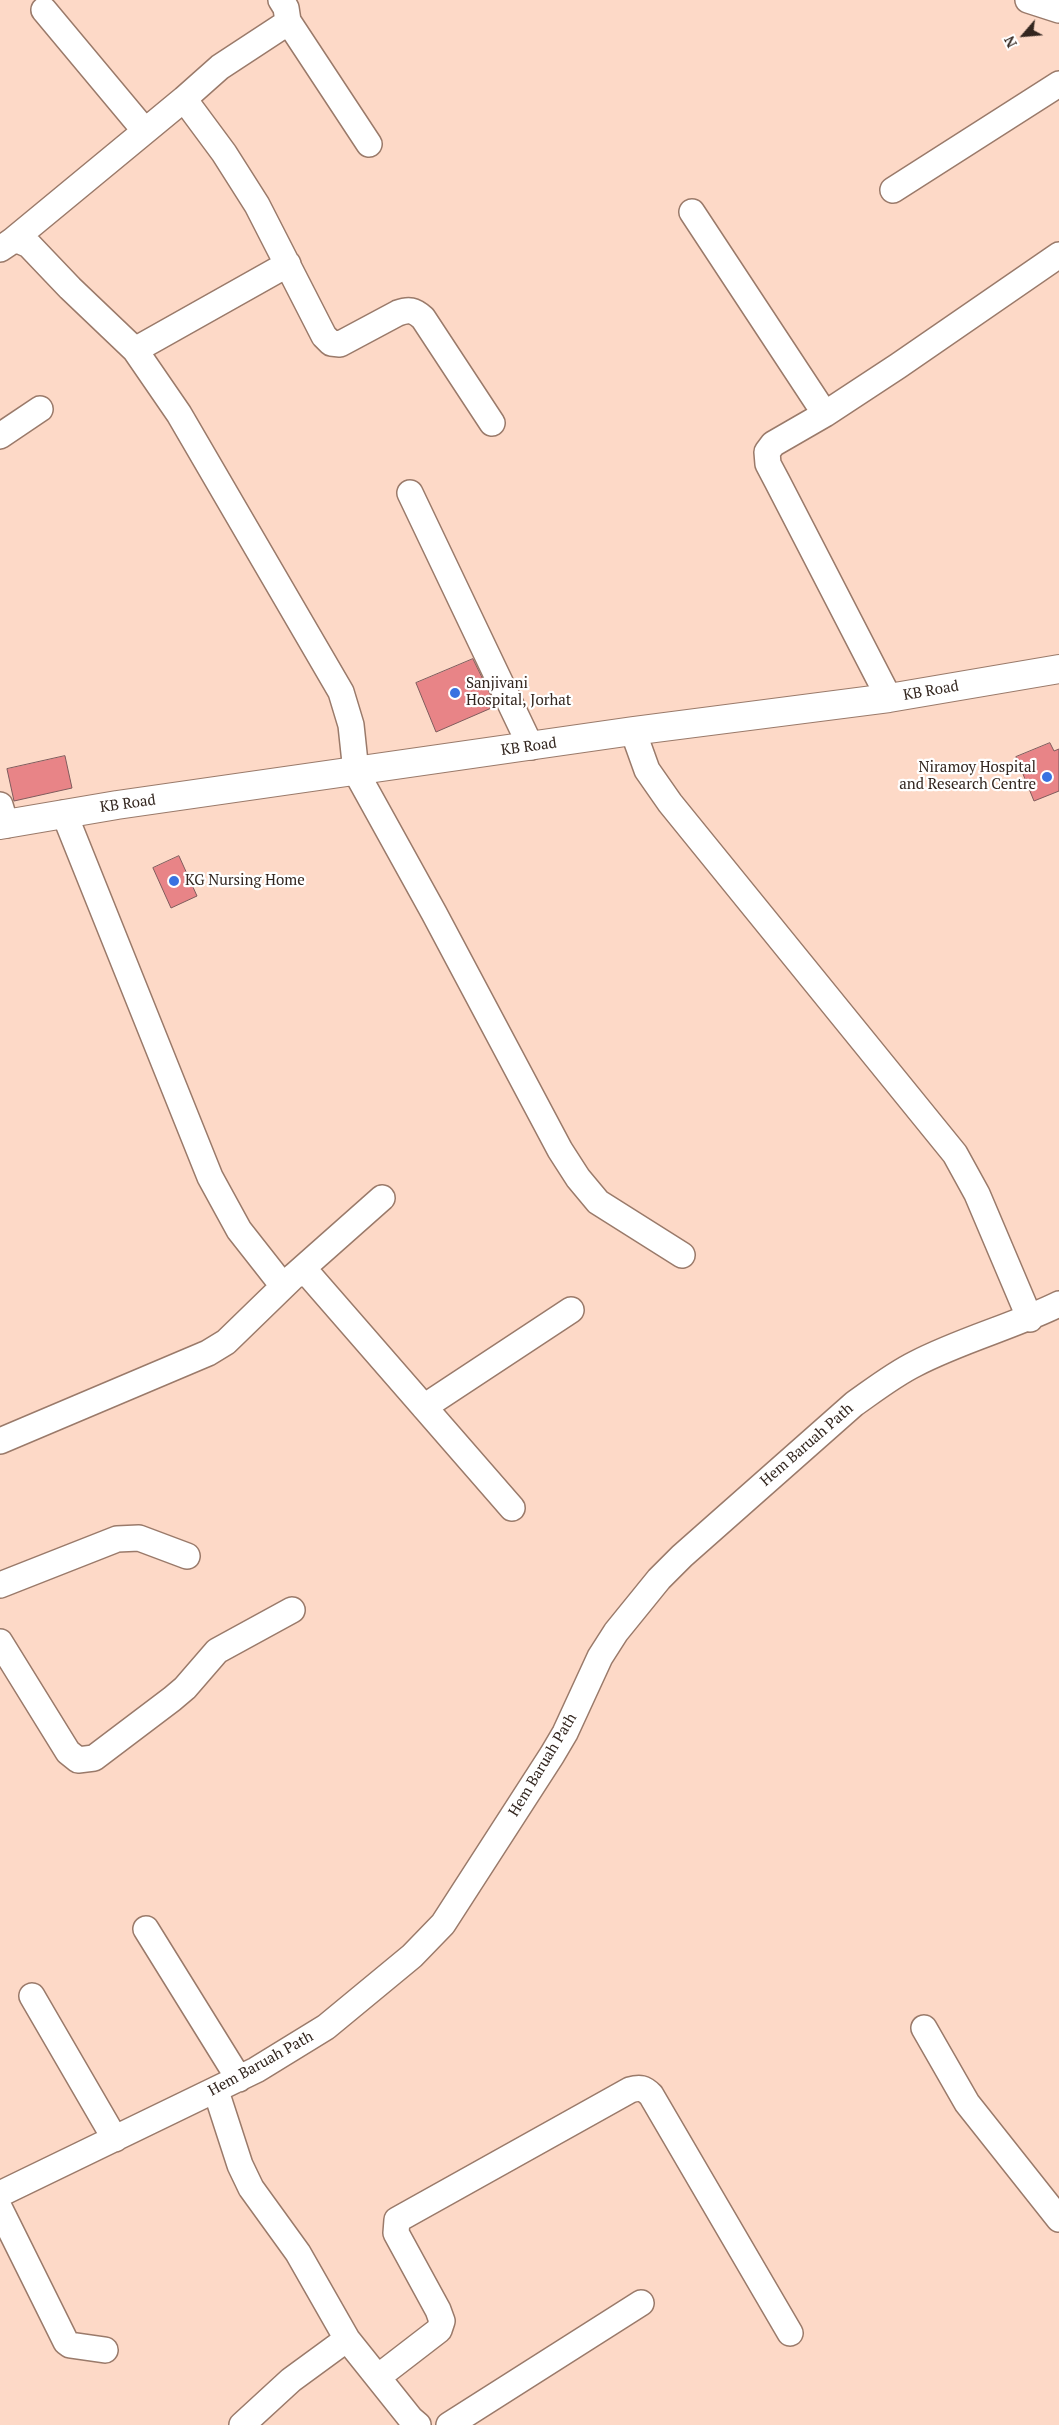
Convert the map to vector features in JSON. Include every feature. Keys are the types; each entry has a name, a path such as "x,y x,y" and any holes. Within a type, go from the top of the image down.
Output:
{"main road":[{"name":"KB Road","path":"2,818 64,813 532,747 632,731 889,698 1059,669"}],"street":[{"path":"1028,0 1059,10"},
{"path":"44,10 145,131"},
{"path":"6,245 184,99 285,10 369,144"},
{"path":"893,190 1059,84"},
{"path":"184,99 240,177 288,264 324,336 331,343 340,344 406,310 415,311 423,318 492,423"},
{"path":"692,212 825,414"},
{"path":"6,245 20,241 30,245 75,293 135,350 183,421 341,692 351,725 356,772 434,912 560,1150 578,1178 605,1207 682,1255"},
{"path":"889,698 768,464 767,452 772,444 825,414 993,303 1059,256"},
{"path":"135,350 288,264"},
{"path":"0,436 40,409"},
{"path":"410,493 532,747"},
{"path":"632,731 648,770 670,803 955,1154 977,1194 1030,1319"},
{"path":"64,813 210,1177 239,1230 288,1281"},
{"path":"0,1441 208,1353 226,1342 288,1281 382,1198"},
{"path":"288,1281 301,1273 310,1276 512,1508"},
{"name":"Hem Baruah Path","path":"0,2194 216,2091 293,2049 326,2027 406,1962 443,1924 565,1733 600,1657 616,1632 659,1579 702,1536 854,1404 882,1383 915,1363 1030,1319 1059,1304"},
{"path":"424,1407 572,1310"},
{"path":"0,1585 117,1539 139,1538 187,1556"},
{"path":"0,1642 68,1752 78,1760 94,1758 172,1699 185,1688 217,1651 292,1610"},
{"path":"146,1929 239,2078"},
{"path":"32,1996 115,2139"},
{"path":"924,2028 967,2103 1059,2219"},
{"path":"378,2377 439,2330 442,2321 438,2310 396,2233 396,2220 621,2095 638,2088 644,2089 651,2095 790,2333"},
{"path":"216,2091 244,2176 264,2208 298,2252 348,2339 411,2419 418,2425"},
{"path":"0,2208 66,2342 70,2345 106,2350"},
{"path":"449,2425 641,2302"},
{"path":"242,2425 291,2380 348,2339"}],"building":[{"path":"473,659 496,706 436,732 416,683"},
{"path":"1050,743 1054,751 1059,749 1059,791 1034,801 1016,757"},
{"path":"65,756 72,788 14,801 7,769"},
{"path":"179,856 197,896 171,908 153,868"}],"place":[{"name":"Sanjivani Hospital, Jorhat","path":"455,693"},
{"name":"Niramoy Hospital and Research Centre","path":"1047,777"},
{"name":"KG Nursing Home","path":"174,881"}]}
